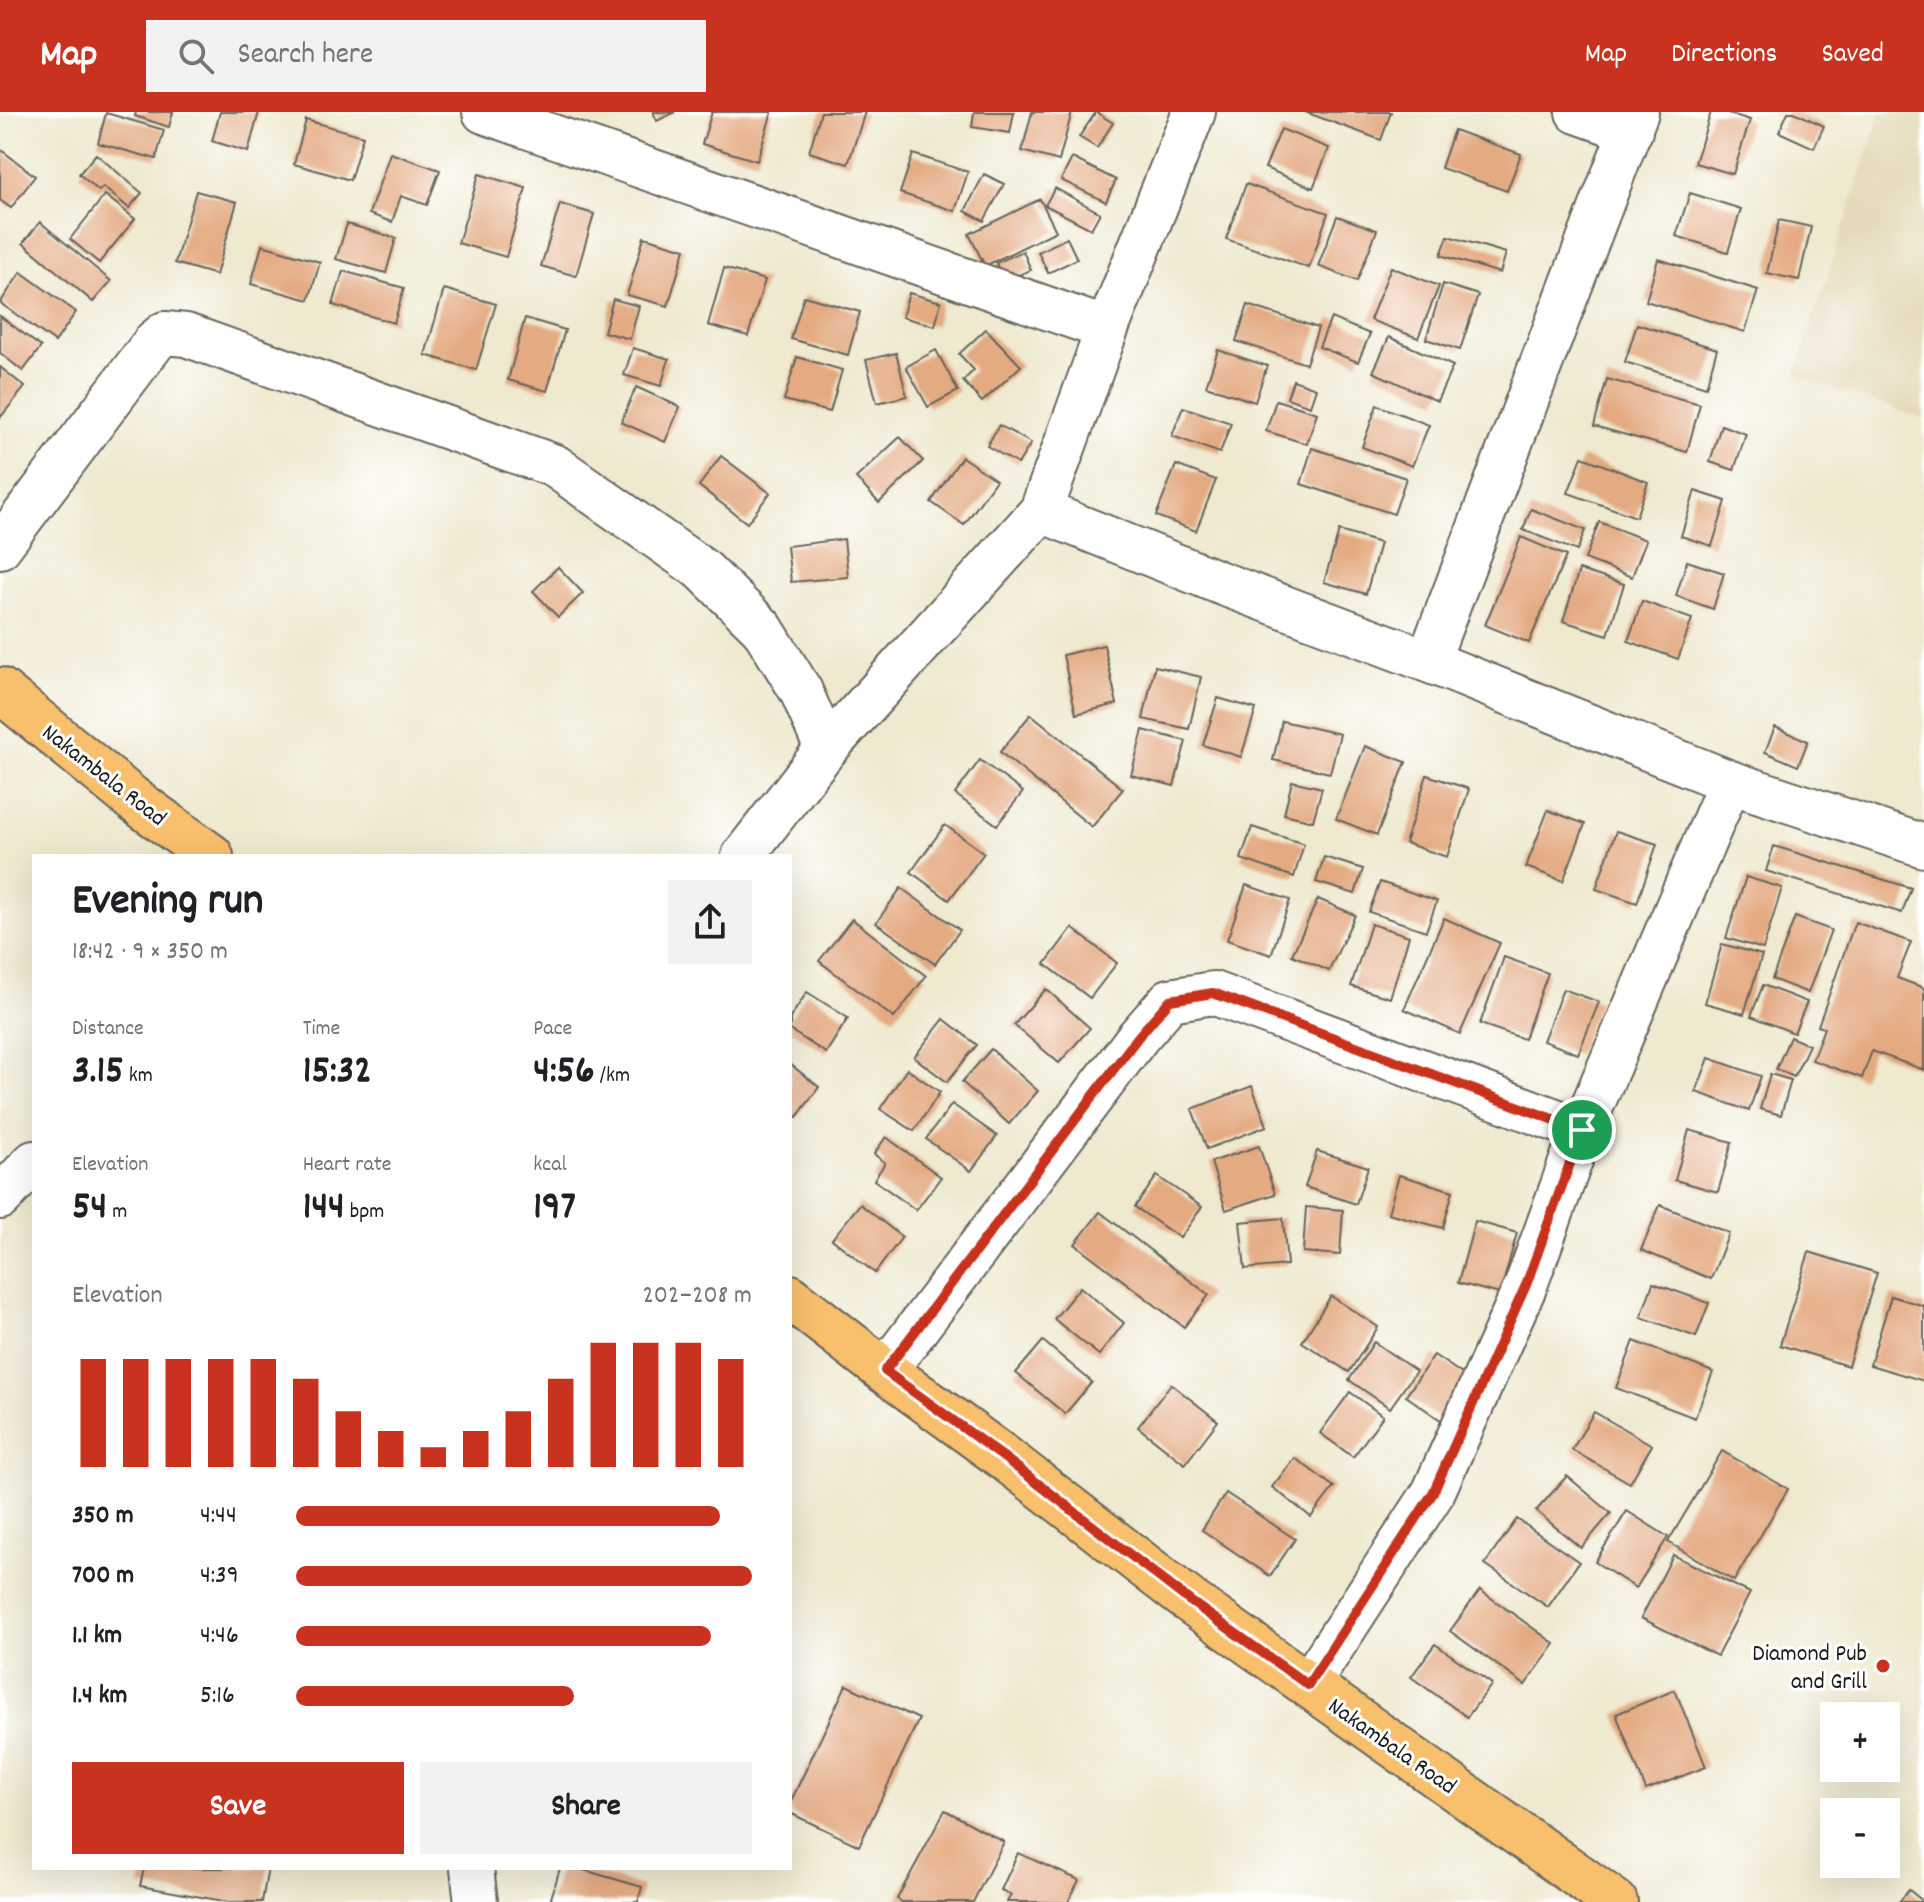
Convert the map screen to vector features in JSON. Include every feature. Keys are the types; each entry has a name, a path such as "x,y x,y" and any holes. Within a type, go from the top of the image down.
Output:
{"main road":[{"name":"Nakambala Road","path":"0,690 134,800 208,854"},
{"name":"Nakambala Road","path":"792,1299 1190,1601 1615,1902"}],"street":[{"path":"484,112 531,119 1107,329"},
{"path":"745,854 826,749 1041,511 1107,329 1194,112"},
{"path":"1428,661 1634,122 1577,112"},
{"path":"0,547 155,341 165,333 186,335 555,466 704,571 762,628 801,691 826,749"},
{"path":"1041,511 1730,782 1924,846"},
{"path":"1308,1685 1433,1493 1526,1285 1582,1130 1730,782"},
{"path":"885,1371 1138,1037 1170,1000 1213,993 1582,1130"},
{"path":"0,1198 32,1164"},
{"path":"472,1870 476,1902"}],"shaded area":[{"path":"1881,112 1924,112 1924,419 1795,375"}],"building":[{"path":"136,112 173,112 169,127 135,116"},
{"path":"220,112 259,112 248,152 212,141"},
{"path":"653,112 675,112 657,121"},
{"path":"712,112 772,112 757,161 702,144"},
{"path":"821,112 865,112 848,164 809,152"},
{"path":"974,112 1014,112 1010,133 972,127"},
{"path":"1032,112 1072,112 1059,161 1022,151"},
{"path":"1096,112 1113,123 1097,148 1079,137"},
{"path":"1305,112 1391,112 1381,140"},
{"path":"1711,112 1725,112 1750,120 1733,174 1695,163"},
{"path":"1788,112 1824,126 1814,148 1779,132"},
{"path":"106,113 164,130 156,159 98,143"},
{"path":"306,120 363,136 350,180 294,164"},
{"path":"1281,129 1329,148 1313,188 1265,168"},
{"path":"1454,130 1521,154 1507,191 1441,168"},
{"path":"0,149 35,176 11,208 0,200"},
{"path":"390,153 440,170 427,205 401,196 392,222 369,214"},
{"path":"96,154 142,193 129,208 103,187 99,191 79,174"},
{"path":"913,154 968,172 955,211 900,193"},
{"path":"1072,158 1116,180 1106,202 1061,180"},
{"path":"479,174 526,188 506,257 458,243"},
{"path":"984,174 1004,184 984,221 965,211"},
{"path":"1246,184 1328,213 1309,268 1226,239"},
{"path":"1055,188 1100,213 1091,229 1045,205"},
{"path":"196,191 237,202 216,275 175,263"},
{"path":"1690,193 1741,209 1728,252 1676,236"},
{"path":"105,195 135,219 99,263 70,239"},
{"path":"1040,199 1056,231 985,266 969,234"},
{"path":"560,204 594,214 576,276 541,266"},
{"path":"1337,216 1377,230 1357,281 1318,266"},
{"path":"1779,220 1811,227 1799,280 1767,273"},
{"path":"40,222 111,281 93,302 23,243"},
{"path":"347,224 396,238 386,273 336,259"},
{"path":"1448,236 1506,253 1500,273 1441,255"},
{"path":"644,237 685,249 668,306 627,295"},
{"path":"1067,238 1077,259 1048,273 1038,252"},
{"path":"262,245 320,262 309,300 251,284"},
{"path":"1023,251 1031,270 1004,281 996,263"},
{"path":"1658,259 1758,290 1745,332 1646,301"},
{"path":"1391,267 1439,286 1418,338 1370,320"},
{"path":"724,268 765,280 748,336 708,325"},
{"path":"343,271 404,288 394,323 333,305"},
{"path":"21,272 76,312 55,342 0,303"},
{"path":"1443,284 1478,295 1460,350 1426,339"},
{"path":"444,289 496,304 476,370 425,355"},
{"path":"909,293 941,302 935,326 902,317"},
{"path":"804,296 860,312 848,355 791,339"},
{"path":"613,299 639,306 630,339 604,332"},
{"path":"1248,305 1318,328 1306,364 1236,341"},
{"path":"0,316 41,347 23,371 0,353"},
{"path":"525,318 565,330 547,391 508,380"},
{"path":"1331,318 1370,334 1358,362 1319,347"},
{"path":"1637,324 1717,349 1706,387 1625,362"},
{"path":"986,329 1021,366 982,402 963,381 974,370 959,354"},
{"path":"1389,337 1453,366 1437,401 1373,372"},
{"path":"633,348 669,359 661,386 624,375"},
{"path":"936,350 958,391 928,407 906,367"},
{"path":"1218,350 1267,366 1255,402 1206,386"},
{"path":"896,353 907,396 877,403 866,360"},
{"path":"797,357 842,370 830,412 784,400"},
{"path":"0,367 25,387 0,418"},
{"path":"1607,379 1700,404 1687,452 1594,426"},
{"path":"1293,380 1316,388 1310,406 1287,398"},
{"path":"636,387 680,407 665,442 621,422"},
{"path":"1276,400 1317,413 1307,444 1266,431"},
{"path":"1377,405 1429,425 1412,466 1362,447"},
{"path":"1183,407 1231,423 1220,453 1172,436"},
{"path":"999,425 1031,443 1018,464 987,446"},
{"path":"1721,425 1746,434 1734,470 1710,462"},
{"path":"900,437 923,461 879,503 856,478"},
{"path":"1312,448 1406,478 1394,514 1301,484"},
{"path":"721,456 770,493 747,523 699,486"},
{"path":"962,457 996,480 964,525 931,502"},
{"path":"1582,457 1648,482 1636,517 1568,493"},
{"path":"1176,465 1216,480 1196,531 1156,516"},
{"path":"1695,491 1726,501 1712,546 1681,536"},
{"path":"1531,509 1585,530 1577,551 1523,530"},
{"path":"1599,522 1646,540 1632,577 1585,559"},
{"path":"1339,531 1380,543 1366,594 1324,582"},
{"path":"1521,537 1566,556 1529,643 1485,625"},
{"path":"844,539 848,577 791,582 787,546"},
{"path":"1687,561 1724,573 1713,609 1676,596"},
{"path":"558,567 583,593 558,617 533,591"},
{"path":"1579,570 1624,584 1608,635 1563,621"},
{"path":"1642,601 1692,619 1678,659 1628,641"},
{"path":"1104,645 1117,704 1076,714 1063,655"},
{"path":"1155,666 1201,677 1189,729 1143,719"},
{"path":"1218,698 1256,709 1241,757 1203,745"},
{"path":"1031,714 1123,789 1092,827 1000,752"},
{"path":"1282,721 1340,734 1330,773 1273,760"},
{"path":"1775,727 1808,741 1798,766 1765,752"},
{"path":"1143,730 1186,741 1174,786 1131,775"},
{"path":"1365,746 1406,762 1377,835 1336,819"},
{"path":"980,760 1023,792 997,825 955,794"},
{"path":"1427,775 1469,789 1447,857 1405,843"},
{"path":"1292,781 1322,788 1313,821 1284,814"},
{"path":"1548,810 1585,824 1563,881 1526,867"},
{"path":"945,825 984,853 949,900 911,872"},
{"path":"1252,827 1304,844 1294,877 1241,859"},
{"path":"1616,831 1657,844 1637,903 1596,889"},
{"path":"1774,846 1911,888 1902,913 1766,871"},
{"path":"1324,857 1363,869 1355,894 1316,882"},
{"path":"1746,877 1782,888 1763,949 1726,938"},
{"path":"1380,882 1437,901 1426,931 1369,912"},
{"path":"1246,885 1290,900 1271,955 1227,940"},
{"path":"901,888 960,930 935,964 876,923"},
{"path":"1318,899 1355,915 1329,971 1292,955"},
{"path":"1795,917 1831,930 1808,993 1772,979"},
{"path":"1444,918 1500,943 1460,1034 1404,1009"},
{"path":"852,919 926,976 894,1018 819,961"},
{"path":"1855,922 1911,942 1897,978 1924,988 1924,1070 1872,1051 1862,1078 1812,1060 1824,1028 1818,1026"},
{"path":"1371,924 1409,936 1390,998 1351,986"},
{"path":"1072,928 1117,963 1090,998 1045,964"},
{"path":"1722,944 1762,955 1744,1014 1705,1003"},
{"path":"1504,957 1548,973 1524,1039 1480,1024"},
{"path":"1763,985 1807,1002 1794,1033 1751,1016"},
{"path":"1046,989 1090,1028 1059,1063 1014,1025"},
{"path":"1563,989 1599,1002 1578,1054 1543,1041"},
{"path":"807,992 848,1018 826,1053 792,1031 792,1015"},
{"path":"944,1019 977,1045 947,1082 914,1057"},
{"path":"1790,1037 1809,1045 1794,1077 1776,1069"},
{"path":"991,1049 1038,1091 1009,1124 962,1082"},
{"path":"1709,1058 1761,1076 1749,1111 1696,1092"},
{"path":"792,1066 819,1087 797,1117 792,1113"},
{"path":"907,1069 940,1092 914,1131 880,1109"},
{"path":"1770,1074 1791,1080 1781,1115 1760,1109"},
{"path":"1252,1086 1267,1126 1207,1149 1192,1109"},
{"path":"952,1104 997,1136 971,1171 926,1139"},
{"path":"1689,1130 1732,1142 1718,1192 1675,1180"},
{"path":"886,1137 941,1177 916,1210 874,1180 885,1163 874,1154"},
{"path":"1259,1146 1275,1194 1226,1210 1211,1162"},
{"path":"1317,1151 1368,1167 1356,1204 1305,1187"},
{"path":"1399,1175 1453,1191 1443,1228 1388,1213"},
{"path":"1157,1176 1202,1207 1180,1238 1135,1207"},
{"path":"860,1204 902,1237 875,1273 832,1239"},
{"path":"1660,1205 1729,1233 1711,1279 1641,1250"},
{"path":"1306,1207 1343,1210 1340,1255 1303,1252"},
{"path":"1100,1212 1209,1295 1184,1327 1075,1244"},
{"path":"1283,1218 1287,1265 1245,1269 1240,1222"},
{"path":"1475,1221 1517,1233 1500,1294 1458,1283"},
{"path":"1809,1252 1877,1273 1848,1366 1780,1345"},
{"path":"1653,1283 1709,1303 1696,1337 1641,1317"},
{"path":"1080,1287 1124,1323 1099,1355 1054,1319"},
{"path":"1331,1296 1378,1327 1349,1372 1302,1342"},
{"path":"1891,1296 1924,1306 1924,1381 1870,1365"},
{"path":"1043,1341 1092,1382 1065,1414 1016,1373"},
{"path":"1634,1341 1713,1372 1695,1418 1616,1388"},
{"path":"1374,1342 1416,1371 1390,1408 1349,1380"},
{"path":"1434,1355 1477,1384 1448,1425 1406,1396"},
{"path":"1171,1384 1218,1421 1185,1464 1138,1427"},
{"path":"1350,1392 1383,1416 1353,1457 1320,1433"},
{"path":"1594,1412 1652,1445 1630,1483 1572,1450"},
{"path":"1722,1451 1788,1489 1734,1581 1668,1542"},
{"path":"1295,1458 1334,1487 1311,1517 1272,1487"},
{"path":"1567,1476 1611,1513 1581,1548 1536,1511"},
{"path":"1226,1493 1295,1539 1270,1576 1202,1530"},
{"path":"1627,1511 1668,1537 1636,1588 1595,1562"},
{"path":"1517,1519 1579,1562 1548,1607 1485,1564"},
{"path":"1673,1555 1750,1593 1717,1656 1641,1618"},
{"path":"1480,1590 1555,1644 1525,1685 1450,1631"},
{"path":"1435,1644 1492,1684 1467,1717 1411,1677"},
{"path":"846,1685 919,1719 859,1846 792,1814 792,1799"},
{"path":"1675,1690 1706,1767 1646,1790 1616,1714"},
{"path":"945,1810 1004,1842 973,1902 902,1902 897,1899"},
{"path":"1018,1853 1079,1880 1068,1902 1007,1902 1011,1895 1001,1890"},
{"path":"144,1870 268,1870 262,1902 229,1902 140,1886"},
{"path":"559,1870 584,1870 642,1887 638,1902 550,1902"},
{"path":"1909,1890 1924,1902 1899,1902"}],"place":[{"name":"Diamond Pub and Grill","path":"1883,1666"}],"route":[{"path":"1213,993 1582,1130 1526,1285 1433,1493 1308,1685 1190,1601 1006,1459 885,1371 1138,1037 1170,1000 1213,993"}]}
